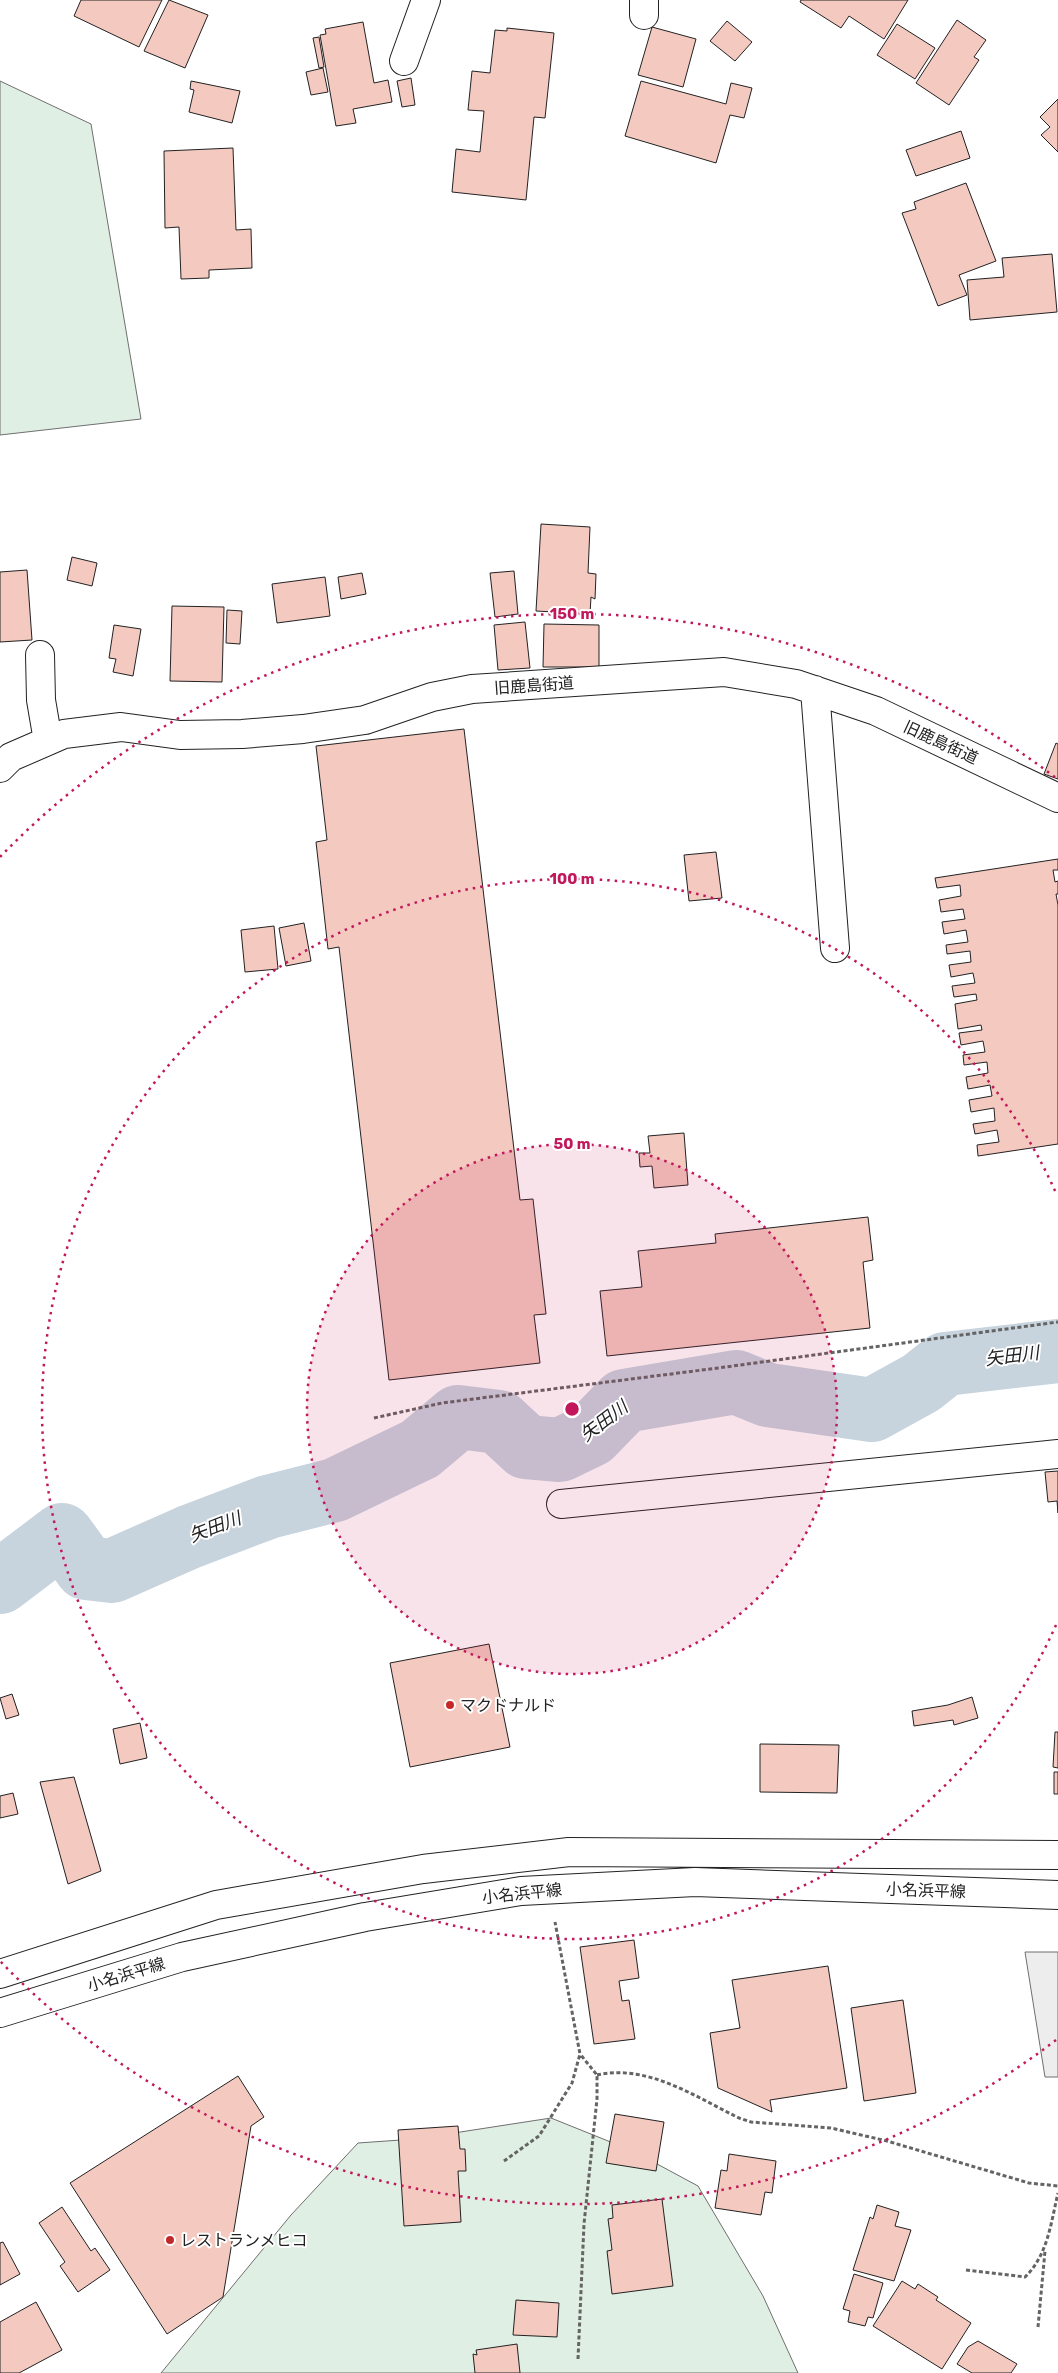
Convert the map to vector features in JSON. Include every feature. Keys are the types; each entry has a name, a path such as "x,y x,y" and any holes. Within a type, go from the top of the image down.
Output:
{"main road":[{"path":"404,61 426,0"},
{"path":"40,655 41,700 48,741"},
{"name":"旧鹿島街道","path":"0,768 12,757 64,734 121,727 180,735 242,734 303,729 365,720 432,698 472,689 724,672 815,690 876,711 1058,798"},
{"path":"815,690 835,948"},
{"path":"561,1504 1058,1454"},
{"path":"0,1974 216,1905 424,1869 569,1852 1058,1856"},
{"name":"小名浜平線","path":"0,2013 182,1957 365,1917 521,1891 695,1882 1058,1895"}],"path":[{"path":"374,1418 442,1403 1058,1322"},
{"path":"504,2161 539,2136 572,2083 580,2054 549,1890"},
{"path":"578,2359 584,2224 598,2099 597,2075 580,2054"},
{"path":"597,2075 613,2072 652,2076 751,2122 831,2128 888,2141 1029,2183 1058,2186"},
{"path":"1038,2327 1045,2248 1058,2193"},
{"path":"966,2270 1024,2277 1034,2268 1045,2248"}],"green space":[{"path":"0,81 91,124 141,419 0,435"},
{"path":"551,2118 633,2151 698,2186 763,2296 798,2373 161,2373 291,2215 358,2143 415,2139"}],"shaded area":[{"path":"1025,1952 1058,1952 1058,2077 1045,2077"}],"building":[{"path":"81,0 162,0 139,47 74,16"},
{"path":"169,0 208,15 185,68 144,51"},
{"path":"801,0 908,0 884,39 849,16 841,28 800,2"},
{"path":"957,20 986,40 974,57 979,60 949,105 916,83"},
{"path":"727,21 752,42 735,61 710,41"},
{"path":"363,22 374,83 388,80 392,102 353,109 356,123 336,126 320,35 326,34 325,29"},
{"path":"897,24 935,48 915,79 877,55"},
{"path":"652,27 696,39 683,87 638,75"},
{"path":"507,28 554,33 545,118 534,117 526,200 452,192 456,149 480,152 484,111 468,110 472,71 490,73 495,30 507,31"},
{"path":"319,37 324,67 319,68 313,38"},
{"path":"323,68 328,92 311,95 306,72"},
{"path":"411,78 415,105 402,107 397,81"},
{"path":"191,81 240,91 232,123 189,112 194,90 190,89"},
{"path":"641,81 726,104 731,83 752,88 744,118 730,115 716,163 625,136"},
{"path":"1058,99 1058,152 1041,135 1050,127 1040,117"},
{"path":"961,131 970,158 916,176 906,150"},
{"path":"233,148 236,230 251,229 252,268 209,270 209,278 181,279 179,227 165,228 164,151"},
{"path":"966,183 996,261 959,275 967,295 938,306 902,213 916,209 914,202"},
{"path":"1052,254 1057,312 970,320 967,280 1004,277 1002,258"},
{"path":"541,524 590,527 588,573 596,574 595,599 591,597 590,614 536,611"},
{"path":"72,557 97,563 92,586 67,580"},
{"path":"27,570 32,640 0,642 0,572"},
{"path":"514,571 518,614 495,617 490,573"},
{"path":"362,573 366,594 341,599 338,577"},
{"path":"325,577 330,616 277,623 272,584"},
{"path":"172,606 224,607 222,682 170,681"},
{"path":"227,610 242,611 240,644 226,643"},
{"path":"525,622 530,668 498,670 494,625"},
{"path":"544,624 599,625 599,667 543,667"},
{"path":"114,625 141,629 133,676 113,672 116,659 109,658"},
{"path":"464,729 520,1200 533,1199 546,1314 534,1315 540,1363 389,1380 339,947 328,949 316,842 327,840 316,746"},
{"path":"1056,743 1058,744 1058,779 1044,774"},
{"path":"716,852 722,898 689,901 684,855"},
{"path":"1058,859 1058,870 1053,870 1055,882 1058,881 1058,894 1056,894 1058,905 1058,1144 978,1156 977,1145 999,1142 997,1130 975,1134 973,1124 995,1121 994,1108 971,1112 969,1100 992,1096 990,1085 968,1089 966,1077 988,1073 987,1062 964,1065 963,1055 985,1052 983,1041 961,1045 959,1033 982,1030 981,1025 958,1029 955,1004 977,1000 976,994 954,997 952,986 975,983 973,973 951,977 949,965 971,962 970,951 947,954 946,945 968,942 966,930 944,934 942,922 965,919 963,909 941,912 939,900 961,896 960,885 937,888 935,878"},
{"path":"304,923 311,961 286,966 279,928"},
{"path":"274,926 278,969 245,972 241,930"},
{"path":"684,1133 688,1185 654,1188 652,1166 640,1167 639,1153 650,1153 648,1136"},
{"path":"868,1217 873,1260 863,1262 870,1328 607,1356 600,1291 642,1287 638,1251 716,1243 715,1234"},
{"path":"1058,1471 1058,1513 1057,1501 1048,1502 1045,1472"},
{"name":"マクドナルド","path":"489,1644 510,1747 410,1767 390,1663"},
{"path":"12,1694 19,1715 6,1719 0,1698"},
{"path":"972,1697 978,1718 954,1725 953,1720 914,1726 912,1711 948,1705"},
{"path":"140,1723 147,1758 120,1764 113,1729"},
{"path":"1055,1732 1058,1732 1058,1768 1053,1767"},
{"path":"760,1744 839,1745 837,1793 760,1792"},
{"path":"1054,1772 1058,1772 1058,1794 1054,1794"},
{"path":"74,1777 101,1871 68,1884 40,1782"},
{"path":"13,1793 18,1814 0,1818 0,1796"},
{"path":"634,1940 639,1978 619,1981 622,2001 629,2000 635,2039 594,2044 580,1947"},
{"path":"828,1966 847,2088 770,2100 772,2112 718,2088 710,2033 740,2028 732,1980"},
{"path":"903,2000 916,2093 864,2101 851,2008"},
{"name":"レストランメヒコ","path":"238,2076 264,2117 251,2126 223,2297 167,2334 70,2183"},
{"path":"615,2114 664,2122 656,2171 606,2163"},
{"path":"458,2126 460,2149 465,2149 466,2171 458,2171 461,2222 404,2226 398,2130"},
{"path":"729,2154 776,2161 772,2193 765,2192 761,2215 715,2208 721,2170 727,2171"},
{"path":"662,2199 673,2286 612,2294 607,2251 612,2250 608,2219 613,2218 612,2205"},
{"path":"877,2205 899,2212 895,2226 911,2230 894,2281 853,2270 870,2217 873,2219"},
{"path":"62,2207 91,2251 95,2248 110,2270 78,2292 60,2266 65,2262 39,2223"},
{"path":"3,2242 20,2274 0,2285 0,2243"},
{"path":"854,2274 883,2283 873,2318 868,2317 865,2326 848,2322 850,2311 843,2309"},
{"path":"902,2281 915,2289 918,2284 938,2297 936,2300 971,2323 942,2369 873,2326"},
{"path":"516,2300 559,2303 557,2337 513,2335"},
{"path":"36,2302 62,2350 19,2373 0,2373 0,2322"},
{"path":"978,2341 1017,2364 1011,2373 972,2373 957,2364 968,2347"},
{"path":"517,2344 520,2373 475,2373 473,2354 477,2355 476,2350"}],"waterway":[{"name":"矢田川","path":"0,1582 62,1535 86,1568 112,1571 189,1537 268,1507 335,1490 420,1449 458,1417 499,1422 526,1447 560,1450 591,1435 624,1401 736,1382 768,1395 872,1410 921,1383 945,1364 1058,1351"}],"place":[{"name":"マクドナルド","path":"450,1705"},
{"name":"レストランメヒコ","path":"170,2240"}]}
